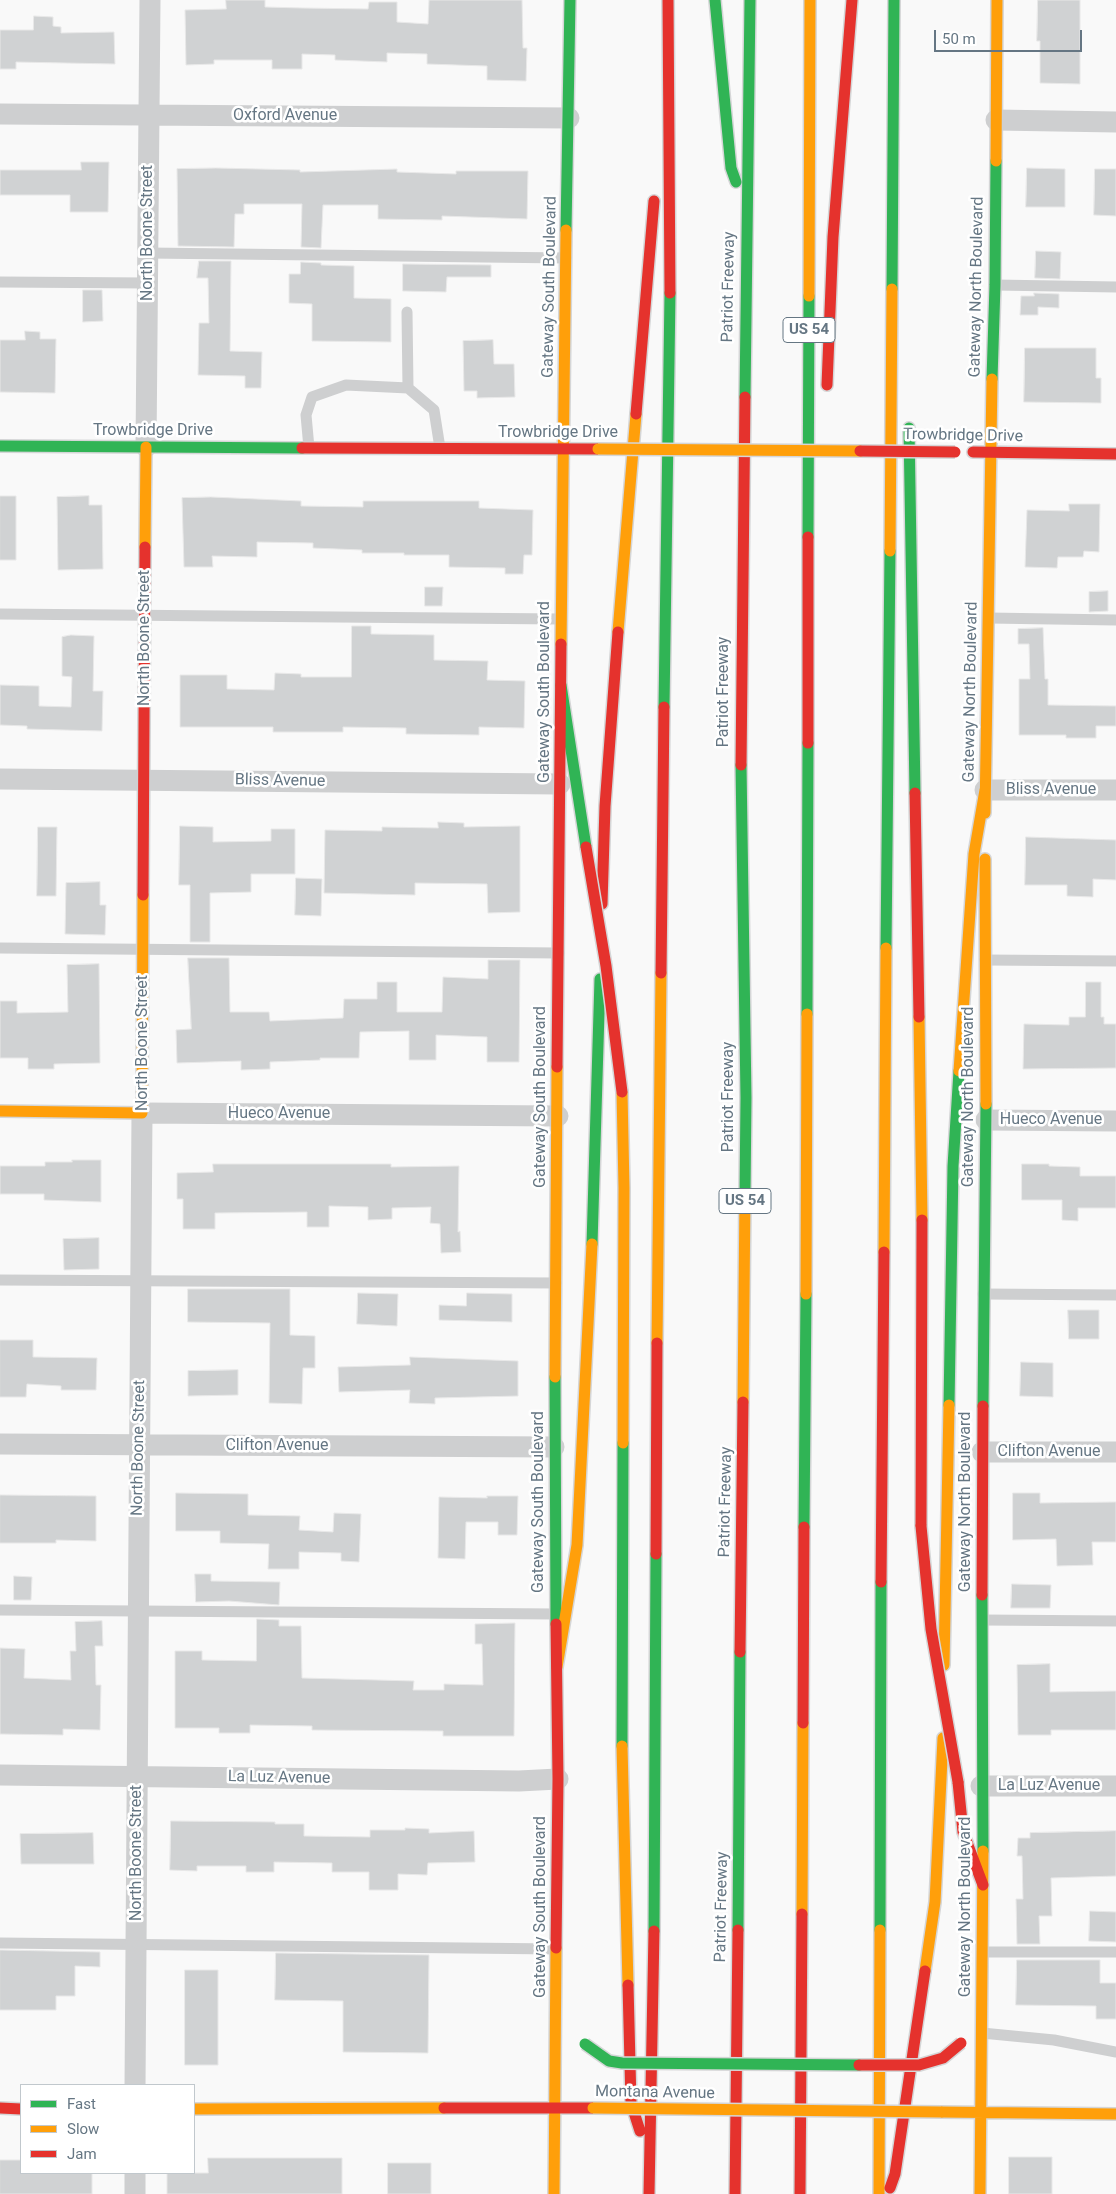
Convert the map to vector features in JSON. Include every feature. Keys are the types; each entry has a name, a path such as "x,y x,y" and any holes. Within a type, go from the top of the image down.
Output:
{"main road":[{"name":"Gateway South Boulevard","path":"554,2194 558,1779 554,1447 561,619 570,0"},
{"path":"657,128 663,0"},
{"path":"649,2194 654,2020 658,1222 670,322 668,0"},
{"path":"715,0 731,168 747,208"},
{"name":"Patriot Freeway","path":"735,2194 746,1098 740,730 750,0"},
{"name":"US 54","path":"800,2194 806,1270 810,0"},
{"path":"826,397 834,237 852,0"},
{"path":"879,2194 881,1606 894,0"},
{"name":"Gateway North Boulevard","path":"980,2194 983,1952 981,1786 982,1452 986,1120 985,790 990,452 995,285 996,0"},
{"path":"557,1667 577,1546 589,1324 606,806 654,186"},
{"path":"892,356 904,382"},
{"path":"909,420 922,1225 921,1526 931,1629 958,1782 963,1832 983,1885"},
{"path":"826,436 826,464"},
{"name":"Trowbridge Drive","path":"0,446 1116,454"},
{"name":"North Boone Street","path":"142,1112 146,447"},
{"path":"808,659 819,626"},
{"path":"561,684 606,966 622,1092 624,1188 621,1702 631,2102 649,2163"},
{"path":"887,2194 895,2174 935,1902 943,1778 948,1381 954,1166 974,854 985,790"},
{"name":"Hueco Avenue","path":"0,1111 142,1112"},
{"path":"556,2011 566,2023"},
{"path":"581,2040 609,2061 622,2063 919,2065 943,2058 982,2028"},
{"path":"0,2108 20,2109"},
{"name":"Montana Avenue","path":"195,2109 593,2108 1116,2114"}],"street":[{"name":"North Boone Street","path":"146,447 150,0"},
{"name":"Oxford Avenue","path":"0,114 569,118"},
{"path":"996,120 1116,122"},
{"name":"Bliss Avenue","path":"0,779 560,784"},
{"name":"Bliss Avenue","path":"985,790 1116,790"},
{"name":"North Boone Street","path":"135,2084 142,1112"},
{"name":"Hueco Avenue","path":"142,1112 558,1116"},
{"name":"Hueco Avenue","path":"986,1120 1116,1120"},
{"name":"Clifton Avenue","path":"0,1444 554,1447"},
{"name":"Clifton Avenue","path":"982,1452 1116,1452"},
{"name":"La Luz Avenue","path":"0,1775 509,1781 558,1779"},
{"name":"La Luz Avenue","path":"981,1786 1116,1786"},
{"path":"135,2174 135,2194"}],"lane":[{"path":"148,253 567,258"},
{"path":"0,282 148,283"},
{"path":"995,285 1116,286"},
{"path":"407,312 408,388"},
{"path":"309,448 306,415 312,397 346,385 408,388 434,410 440,449"},
{"path":"0,614 561,619"},
{"path":"989,618 1116,620"},
{"path":"0,948 559,953"},
{"path":"985,960 1116,961"},
{"path":"0,1280 556,1283"},
{"path":"983,1294 1116,1295"},
{"path":"0,1610 556,1614"},
{"path":"982,1620 1116,1621"},
{"path":"0,1943 557,1949"},
{"path":"983,1952 1116,1952"},
{"path":"982,2028 1116,2052"}],"building":[{"path":"226,0 265,0 265,7 368,9 369,2 397,2 397,22 428,24 429,0 522,0 523,48 527,48 526,81 487,80 487,66 427,64 427,54 387,53 387,62 335,60 335,55 302,54 302,69 272,69 272,60 214,60 214,64 186,65 185,10 226,9"},
{"path":"1038,0 1080,0 1080,84 1040,83 1040,41 1037,41"},
{"path":"34,16 53,17 53,26 61,27 61,33 114,32 115,64 16,62 16,69 0,69 0,30 33,30"},
{"path":"81,162 109,162 108,212 70,212 70,195 0,195 0,170 81,170"},
{"path":"1027,168 1065,169 1065,207 1026,207"},
{"path":"177,169 300,170 300,172 397,169 397,172 456,174 456,171 528,171 527,219 442,216 442,220 378,219 378,205 323,205 321,248 301,247 302,204 244,204 244,214 235,214 234,247 178,246"},
{"path":"1095,169 1116,169 1116,216 1094,215"},
{"path":"1036,251 1061,252 1060,279 1035,278"},
{"path":"199,261 231,261 230,351 262,352 261,388 245,388 245,376 198,375 199,323 209,323 208,278 197,278"},
{"path":"301,262 354,266 354,298 391,299 391,342 312,341 312,304 289,303 289,274 300,274"},
{"path":"403,264 491,265 491,277 447,277 446,292 403,291"},
{"path":"83,290 102,290 103,321 83,322"},
{"path":"1034,293 1059,294 1059,308 1038,307 1038,315 1020,315 1021,296 1034,296"},
{"path":"25,331 40,332 40,339 56,339 55,393 0,392 0,340 25,340"},
{"path":"493,340 494,364 514,364 515,397 477,398 477,391 464,391 463,341"},
{"path":"1025,348 1096,348 1096,378 1101,378 1101,403 1024,402"},
{"path":"0,496 16,496 16,560 0,560"},
{"path":"89,496 89,505 102,505 103,569 58,570 57,497"},
{"path":"211,497 301,501 301,506 363,507 363,501 479,501 479,508 533,510 532,555 524,555 523,574 505,574 505,568 449,567 449,555 362,553 362,550 313,548 313,543 257,542 257,557 212,556 213,567 184,567 182,498"},
{"path":"1069,504 1100,504 1099,552 1084,551 1083,557 1058,557 1057,568 1025,567 1027,510 1069,511"},
{"path":"425,587 443,587 442,606 425,606"},
{"path":"1108,591 1108,611 1089,612 1089,592"},
{"path":"352,626 371,626 371,634 434,635 434,660 488,661 487,680 525,681 524,728 479,727 479,735 406,734 406,728 343,727 343,732 273,732 273,727 180,727 180,675 227,675 227,689 274,690 275,673 301,674 301,677 351,677"},
{"path":"1043,628 1045,679 1048,679 1048,705 1116,706 1116,726 1096,726 1096,738 1066,738 1066,735 1019,735 1019,679 1030,679 1029,644 1018,644 1018,629"},
{"path":"71,635 94,636 93,691 103,691 102,731 27,729 27,726 0,725 0,685 39,686 39,706 71,707 72,677 62,676 62,637"},
{"path":"438,822 464,823 464,827 520,826 520,912 488,913 487,884 415,883 415,895 324,893 325,830 382,831 382,827 438,828"},
{"path":"180,826 213,827 213,842 271,841 271,829 295,829 295,874 251,874 251,892 210,893 210,942 190,942 190,885 179,885"},
{"path":"38,827 57,827 56,896 37,896"},
{"path":"1026,837 1116,840 1116,880 1093,879 1093,897 1067,896 1067,885 1025,885"},
{"path":"296,878 322,879 321,916 295,915"},
{"path":"100,882 100,905 106,905 105,935 65,934 66,883"},
{"path":"188,958 229,958 230,1012 269,1012 270,1021 343,1018 344,999 377,999 377,982 397,982 397,1012 442,1012 443,977 488,979 488,960 520,960 519,1062 487,1062 487,1037 436,1035 436,1060 409,1060 409,1031 360,1032 359,1058 320,1058 320,1060 270,1062 270,1069 241,1070 241,1061 177,1063 176,1030 191,1029"},
{"path":"99,964 100,1063 54,1064 54,1069 28,1069 28,1058 0,1058 0,1001 17,1001 17,1013 68,1012 67,965"},
{"path":"1086,982 1101,982 1101,1017 1104,1017 1104,1024 1116,1024 1116,1068 1023,1069 1024,1024 1069,1025 1069,1017 1085,1017"},
{"path":"72,1160 101,1160 101,1202 44,1200 44,1194 0,1194 0,1166 45,1166 45,1162 72,1162"},
{"path":"213,1164 391,1164 391,1167 459,1166 458,1232 460,1231 461,1252 441,1253 440,1224 430,1223 431,1207 392,1208 392,1219 368,1220 368,1207 329,1206 329,1227 307,1227 307,1212 215,1213 215,1229 183,1229 183,1199 177,1199 177,1173 213,1172"},
{"path":"1022,1164 1080,1167 1080,1176 1116,1176 1116,1208 1078,1208 1078,1221 1062,1220 1062,1200 1022,1200"},
{"path":"99,1238 99,1269 64,1270 63,1239"},
{"path":"188,1289 290,1289 290,1335 315,1336 315,1368 303,1368 302,1404 269,1403 270,1323 188,1322"},
{"path":"358,1293 398,1294 397,1326 357,1324"},
{"path":"467,1293 512,1294 512,1322 439,1320 439,1305 466,1306"},
{"path":"1068,1310 1099,1310 1099,1339 1069,1339"},
{"path":"0,1340 33,1340 33,1357 97,1358 96,1390 61,1390 61,1386 27,1384 26,1397 0,1397"},
{"path":"410,1357 518,1361 518,1396 435,1398 435,1404 409,1403 410,1390 339,1392 338,1367 410,1365"},
{"path":"1021,1362 1053,1363 1053,1397 1020,1396"},
{"path":"238,1370 238,1395 188,1396 188,1371"},
{"path":"176,1493 248,1494 248,1515 300,1516 299,1530 333,1532 334,1513 361,1514 359,1562 341,1561 341,1553 299,1552 299,1569 268,1569 269,1544 220,1543 220,1531 176,1531"},
{"path":"1013,1493 1040,1493 1040,1503 1116,1502 1116,1542 1092,1542 1093,1565 1057,1566 1056,1539 1013,1540"},
{"path":"0,1495 96,1496 96,1541 56,1540 56,1543 0,1543"},
{"path":"487,1496 518,1496 517,1535 498,1535 498,1522 466,1522 465,1559 438,1558 439,1497 487,1498"},
{"path":"195,1574 211,1574 211,1581 280,1582 279,1605 229,1601 196,1602"},
{"path":"14,1576 32,1577 31,1600 14,1600"},
{"path":"1012,1584 1051,1585 1050,1608 1011,1608"},
{"path":"257,1619 279,1620 279,1626 301,1626 302,1678 414,1681 413,1690 444,1690 444,1684 483,1685 482,1644 475,1644 475,1624 515,1623 514,1736 443,1736 443,1731 312,1730 312,1726 250,1725 250,1733 219,1733 219,1728 175,1728 175,1651 202,1651 202,1660 256,1661"},
{"path":"102,1621 103,1646 95,1646 96,1685 101,1685 100,1730 63,1729 63,1735 0,1734 0,1648 25,1649 24,1678 71,1680 70,1651 76,1651 75,1622"},
{"path":"1050,1664 1050,1692 1116,1691 1116,1730 1051,1730 1051,1735 1018,1735 1017,1665"},
{"path":"171,1821 304,1824 304,1836 370,1837 370,1830 405,1830 405,1828 429,1829 429,1833 474,1831 475,1862 428,1863 427,1875 398,1874 398,1890 369,1890 369,1872 332,1872 332,1863 274,1862 274,1872 246,1872 246,1866 197,1866 197,1871 170,1870"},
{"path":"1116,1831 1116,1876 1051,1878 1052,1916 1039,1916 1040,1944 1017,1944 1016,1899 1023,1899 1022,1856 1017,1856 1018,1838 1030,1838 1030,1833"},
{"path":"93,1833 94,1864 21,1864 20,1834"},
{"path":"1090,1911 1116,1912 1116,1942 1089,1941"},
{"path":"0,1950 100,1952 100,1967 75,1966 75,1996 56,1996 56,2010 0,2010"},
{"path":"276,1953 429,1955 428,2053 343,2052 343,2001 275,2000"},
{"path":"1017,1960 1100,1960 1100,1983 1116,1983 1116,2019 1096,2019 1096,2006 1016,2005"},
{"path":"185,1970 218,1970 218,2065 185,2065"},
{"path":"1009,2157 1052,2157 1052,2194 1009,2194"},
{"path":"208,2158 342,2158 342,2194 167,2194 167,2174 208,2173"},
{"path":"0,2160 20,2160 20,2174 92,2174 92,2194 0,2194"},
{"path":"388,2163 431,2163 431,2194 388,2194"}],"traffic: fast":[{"path":"566,230 570,0"},
{"path":"715,0 731,168 736,182"},
{"path":"745,397 750,0"},
{"path":"892,289 894,0"},
{"path":"992,379 996,161"},
{"path":"664,707 670,293"},
{"path":"808,537 809,296"},
{"path":"909,428 915,793"},
{"path":"0,446 302,448"},
{"path":"886,948 890,551"},
{"path":"561,685 586,847"},
{"path":"807,1014 808,743"},
{"path":"741,765 746,1098 745,1194"},
{"path":"592,1244 600,979"},
{"path":"949,1405 953,1166 959,1071"},
{"path":"983,1406 986,1104"},
{"path":"804,1527 806,1294"},
{"path":"555,1377 556,1624"},
{"path":"622,1746 623,1443"},
{"path":"654,1931 656,1554"},
{"path":"880,1930 881,1582"},
{"path":"982,1595 983,1851"},
{"path":"738,1930 740,1652"},
{"path":"585,2044 609,2061 622,2063 859,2065"}],"traffic: slow":[{"path":"809,296 810,0"},
{"path":"996,161 997,0"},
{"path":"561,644 566,230"},
{"path":"890,551 892,289"},
{"path":"985,813 992,379"},
{"path":"618,632 636,414"},
{"path":"145,547 146,447"},
{"path":"598,449 860,451"},
{"path":"959,1071 974,854 985,790"},
{"path":"985,859 986,1104"},
{"path":"0,1111 142,1113 143,895"},
{"path":"884,1252 886,948"},
{"path":"657,1343 661,973"},
{"path":"806,1294 807,1014"},
{"path":"919,1017 922,1220"},
{"path":"555,1377 557,1067"},
{"path":"622,1092 624,1188 623,1443"},
{"path":"743,1402 745,1194"},
{"path":"557,1667 577,1545 592,1244"},
{"path":"944,1665 949,1405"},
{"path":"802,1914 803,1723"},
{"path":"925,1971 935,1902 943,1738"},
{"path":"622,1746 628,1985"},
{"path":"980,2194 983,1851"},
{"path":"879,2194 880,1930"},
{"path":"554,2194 556,1948"},
{"path":"195,2109 444,2108"},
{"path":"593,2108 941,2112"},
{"path":"941,2112 1116,2114"}],"traffic: jam":[{"path":"668,0 670,293"},
{"path":"827,385 833,237 852,0"},
{"path":"636,414 654,201"},
{"path":"741,765 745,397"},
{"path":"302,448 598,449"},
{"path":"860,451 955,452"},
{"path":"973,452 1116,454"},
{"path":"808,537 808,743"},
{"path":"143,895 145,547"},
{"path":"602,904 605,806 618,632"},
{"path":"557,1067 561,644"},
{"path":"661,973 664,707"},
{"path":"915,793 919,1017"},
{"path":"586,847 606,966 622,1092"},
{"path":"921,1526 922,1220"},
{"path":"881,1582 884,1252"},
{"path":"656,1554 657,1343"},
{"path":"740,1652 743,1402"},
{"path":"982,1595 983,1406"},
{"path":"921,1526 931,1629 958,1782"},
{"path":"803,1723 804,1527"},
{"path":"556,1624 558,1779 556,1948"},
{"path":"958,1782 963,1832 983,1885"},
{"path":"800,2194 802,1914"},
{"path":"735,2194 738,1930"},
{"path":"649,2194 654,1931"},
{"path":"890,2188 895,2174 925,1971"},
{"path":"628,1985 631,2103 640,2131"},
{"path":"859,2065 919,2065 943,2058 961,2043"},
{"path":"0,2108 20,2109"},
{"path":"444,2108 593,2108"}]}
